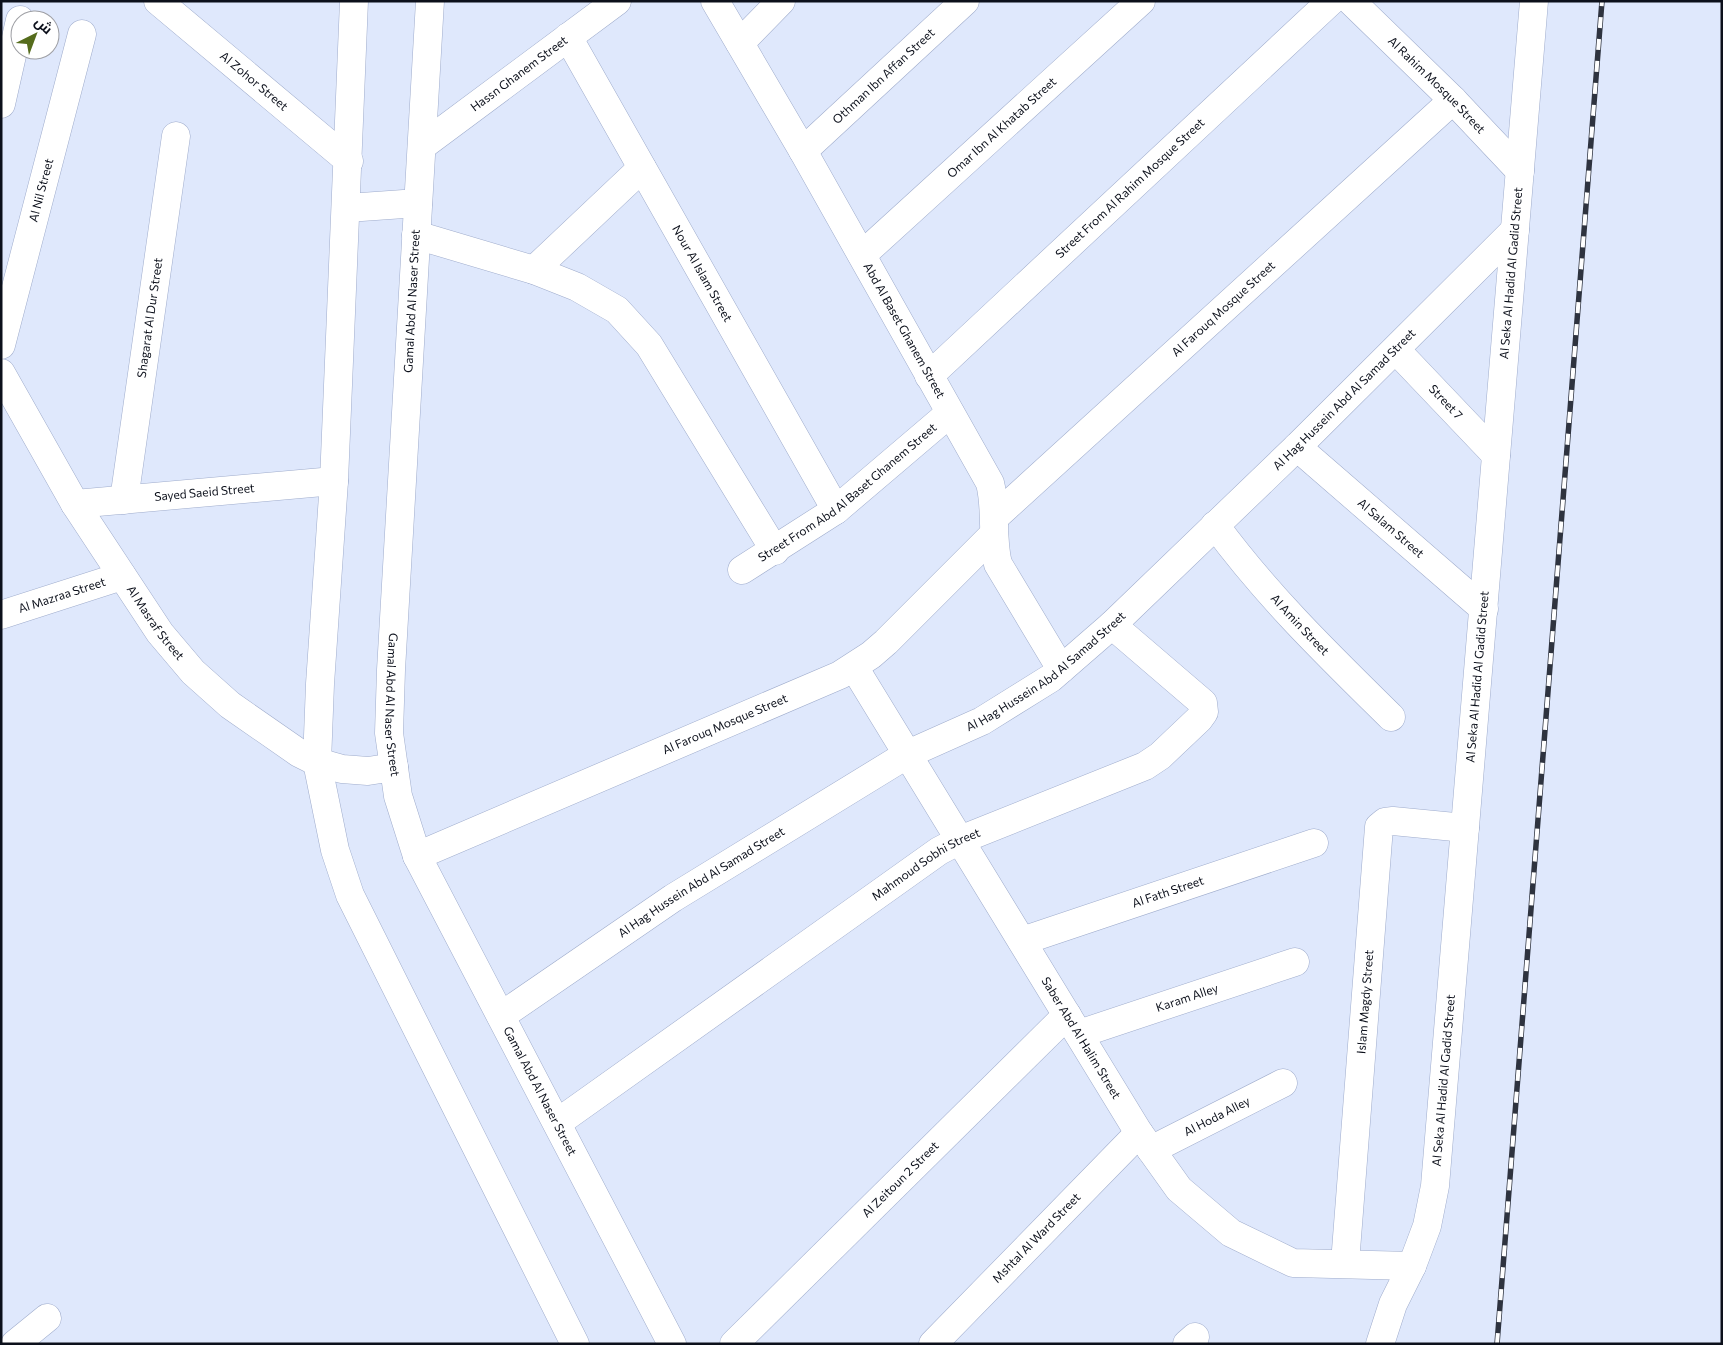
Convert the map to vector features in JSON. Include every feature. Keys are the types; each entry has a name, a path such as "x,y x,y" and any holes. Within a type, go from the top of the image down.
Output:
{"street":[{"name":"Al Zohor Street","path":"158,1 349,162"},
{"path":"354,1 349,162 334,481 320,684 318,762 335,850 350,895 575,1344"},
{"name":"Gamal Abd Al Naser Street","path":"430,1 391,670 390,734 398,796 417,856 672,1344"},
{"name":"Hassn Ghanem Street","path":"422,146 617,1"},
{"name":"Abd Al Baset Ghanem Street","path":"715,1 803,151 990,483 994,500 994,549 998,564 1061,669"},
{"path":"740,43 781,1"},
{"name":"Othman Ibn Affan Street","path":"803,151 965,1"},
{"name":"Omar Ibn Al Khatab Street","path":"862,255 1141,1"},
{"name":"Street From Al Rahim Mosque Street","path":"929,376 1331,1"},
{"name":"Al Rahim Mosque Street","path":"1351,1 1453,100 1520,171"},
{"name":"Al Seka Al Hadid Al Gadid Street","path":"1380,1344 1393,1304 1412,1266 1427,1226 1436,1186 1534,1"},
{"name":"Al Nil Street","path":"1,345 82,34"},
{"name":"Nour Al Islam Street","path":"568,37 836,510"},
{"path":"1,104 11,60"},
{"name":"Al Farouq Mosque Street","path":"417,856 824,682 854,667 886,642 994,525 1453,100"},
{"name":"Shagarat Al Dur Street","path":"124,500 176,136"},
{"path":"534,270 642,168"},
{"path":"346,208 418,203"},
{"name":"Al Hag Hussein Abd Al Samad Street","path":"501,1016 673,898 908,754 982,722 1051,678 1112,625 1297,447 1515,230"},
{"path":"416,235 534,270 577,287 617,310 649,345 775,550"},
{"name":"Street 7","path":"1396,350 1496,455"},
{"name":"Al Masraf Street","path":"1,373 75,504 160,633 193,672 230,706 299,753 318,762 342,770 368,771 394,767"},
{"name":"Street From Abd Al Baset Ghanem Street","path":"742,570 836,510 950,413"},
{"name":"Al Salam Street","path":"1297,447 1484,609"},
{"name":"Sayed Saeid Street","path":"75,504 334,481"},
{"name":"Al Amin Street","path":"1215,525 1241,560 1292,619 1391,717"},
{"name":"Al Mazraa Street","path":"1,616 122,576"},
{"name":"Mahmoud Sobhi Street","path":"557,1123 918,864 960,840 1145,766 1160,756 1199,719 1204,712 1203,703 1112,625"},
{"name":"Saber Abd Al Halim Street","path":"854,667 1145,1141 1179,1189 1232,1233 1293,1263 1412,1266"},
{"name":"Islam Magdy Street","path":"1345,1263 1379,827 1385,822 1393,821 1466,828"},
{"name":"Al Fath Street","path":"1022,941 1314,843"},
{"name":"Karam Alley","path":"1073,1025 1295,962"},
{"name":"Al Zeitoun 2 Street","path":"734,1344 1073,1025"},
{"name":"Al Hoda Alley","path":"1145,1141 1283,1083"},
{"name":"Mshtal Al Ward Street","path":"933,1344 1145,1141"},
{"path":"15,1344 47,1318"}],"railway":[{"path":"1497,1344 1602,1"}]}
